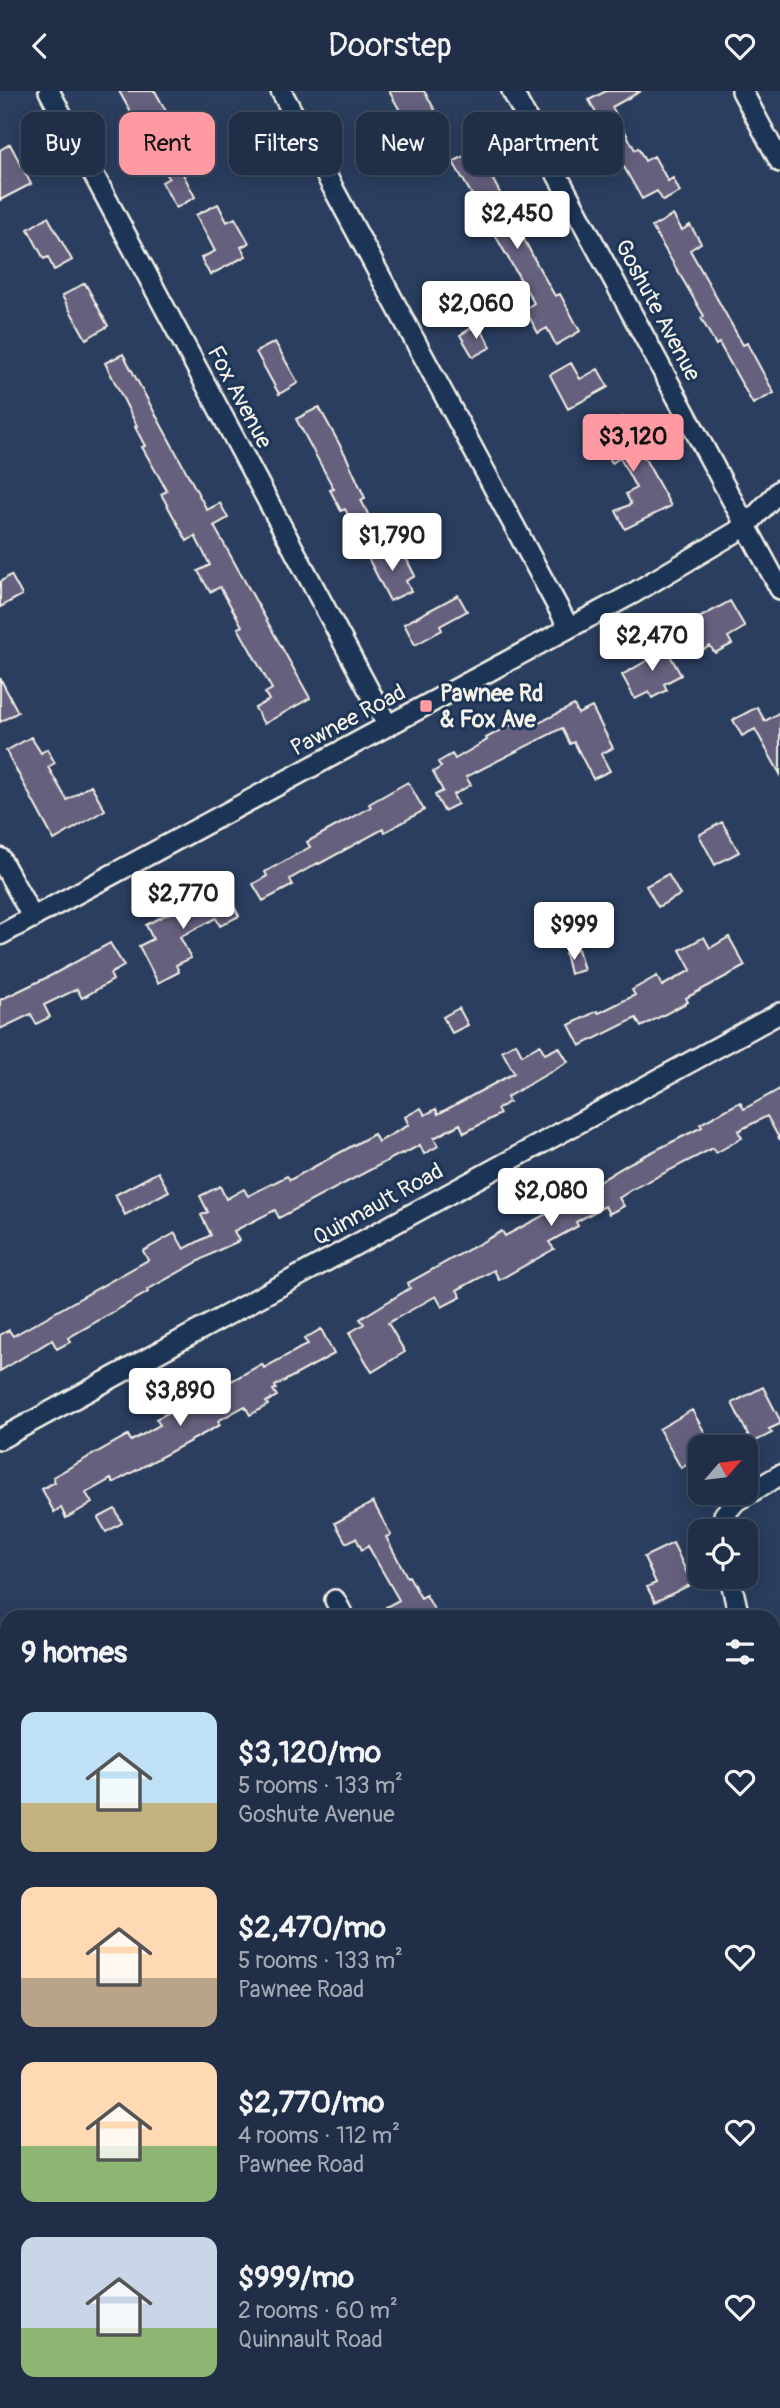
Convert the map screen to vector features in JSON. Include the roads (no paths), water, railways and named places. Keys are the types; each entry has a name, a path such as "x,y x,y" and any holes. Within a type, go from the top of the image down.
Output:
{"street":[{"name":"Fox Avenue","path":"49,91 388,726"},
{"path":"281,91 569,628"},
{"name":"Goshute Avenue","path":"512,91 780,589"},
{"path":"742,91 780,162"},
{"name":"Pawnee Road","path":"0,935 632,594 746,526 780,490"},
{"path":"0,858 33,918"},
{"name":"Quinnault Road","path":"0,1439 780,1013"},
{"path":"724,1519 736,1501 780,1475"},
{"path":"733,1589 737,1610"}],"place":[{"name":"Pawnee Rd & Fox Ave","path":"426,706"}]}
